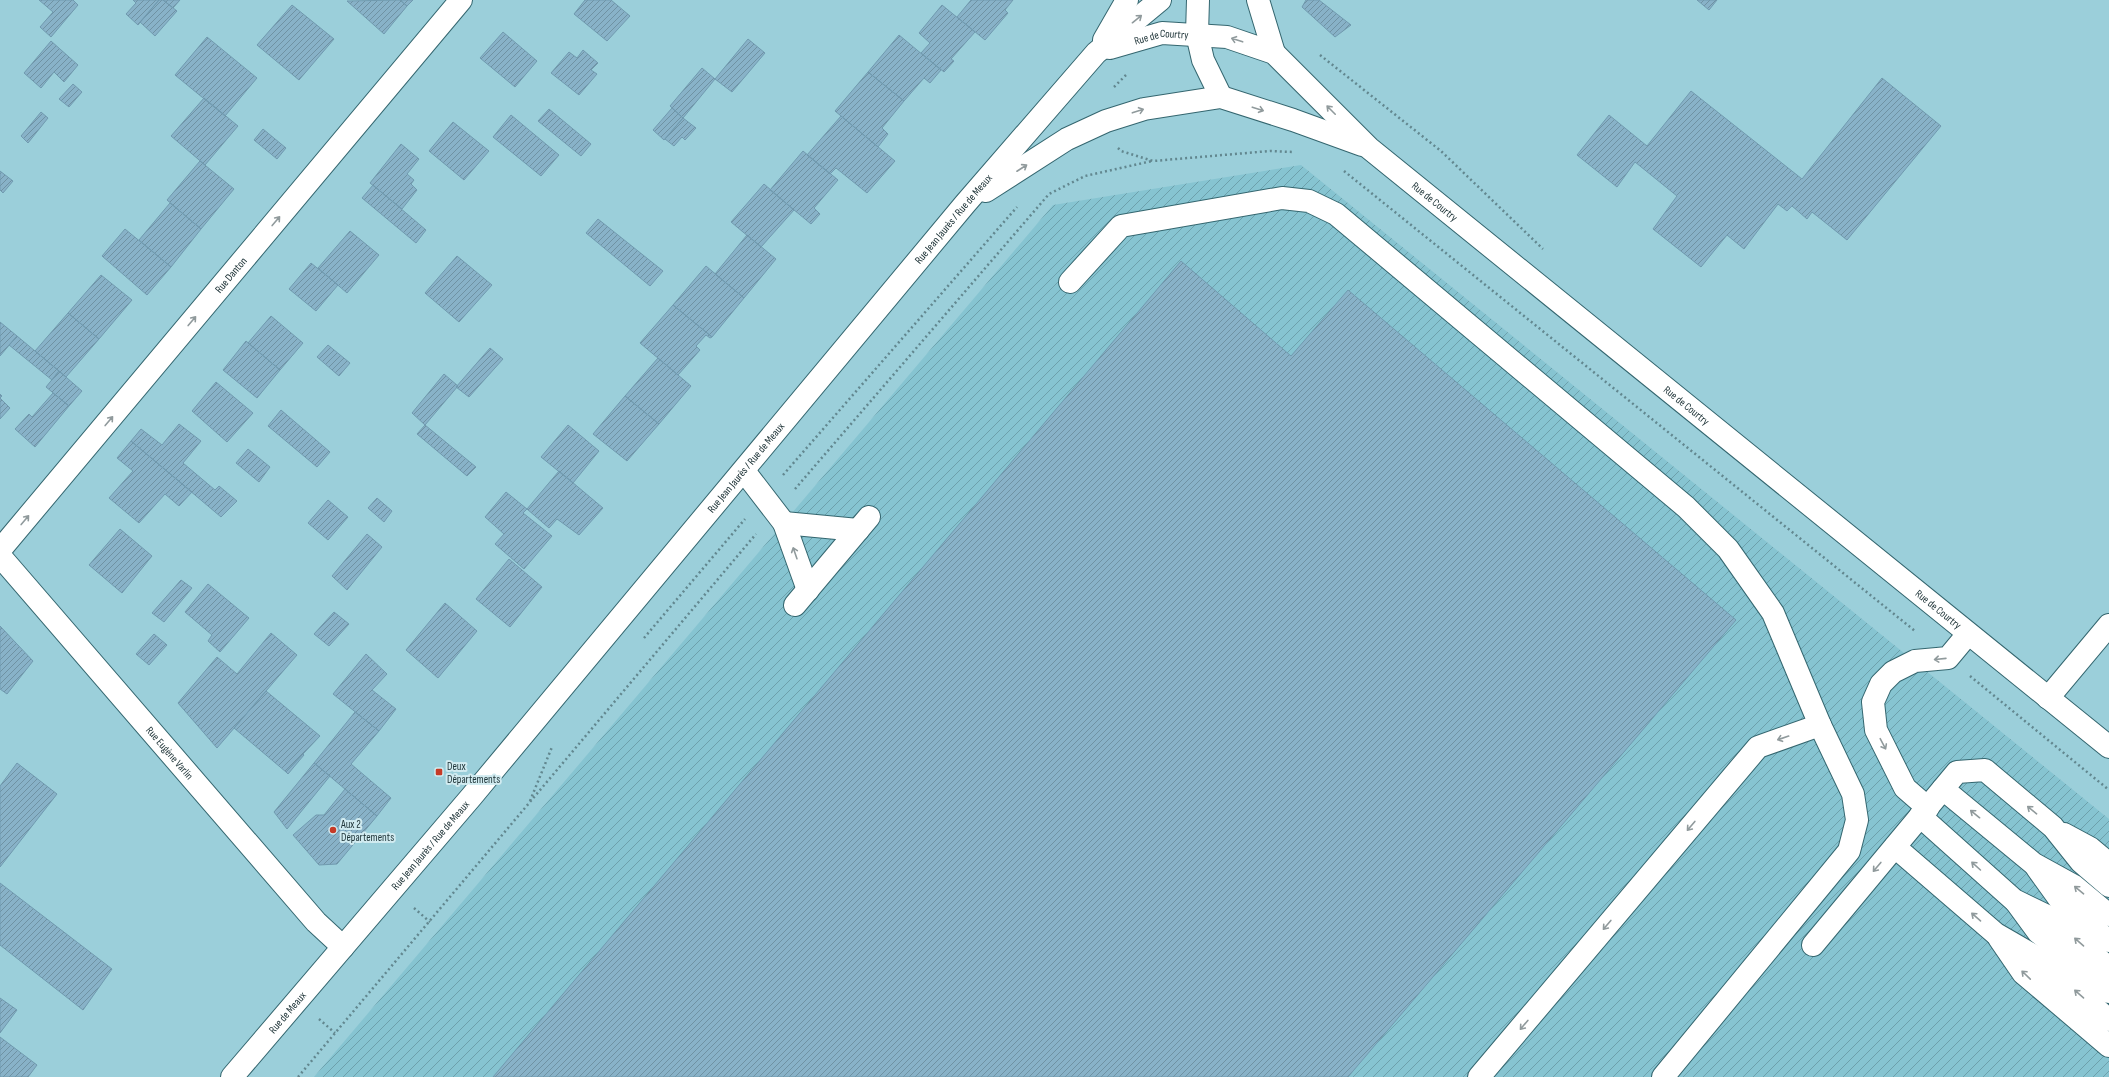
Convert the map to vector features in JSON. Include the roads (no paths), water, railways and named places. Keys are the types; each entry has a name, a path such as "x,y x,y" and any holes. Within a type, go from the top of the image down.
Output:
{"main road":[{"name":"Rue Danton","path":"0,550 461,0"},
{"path":"1096,53 1128,0"},
{"name":"Rue Jean Jaurès / Rue de Meaux","path":"343,947 477,790 965,204 1096,53 1160,0"},
{"path":"1198,0 1197,34 1203,60 1221,97"},
{"name":"Rue de Courtry","path":"1258,0 1274,53"},
{"name":"Rue de Courtry","path":"1096,53 1135,39 1162,33 1227,37 1274,53 1368,148 1732,440 1968,634 2109,747"},
{"path":"965,204 1067,139 1106,121 1144,109 1221,97 1293,120 1368,148"},
{"path":"1070,282 1121,226 1282,198 1309,201 1336,214 1686,507 1728,549 1774,613 1820,725 1853,794 1857,820 1849,851 1663,1077"},
{"path":"744,471 784,523 801,598 864,523 784,523"},
{"name":"Rue Eugène Varlin","path":"0,556 316,922 343,947"},
{"path":"2048,698 2109,626"},
{"path":"1968,634 1948,658 1914,661 1893,672 1881,684 1873,702 1876,730 1905,788 1924,812 2014,900 2038,932 2109,992"},
{"path":"1480,1077 1758,747 1820,725"},
{"path":"1813,945 1957,772 1986,770 2053,828 2081,862 2109,886"},
{"path":"1943,789 2034,864 2074,886 2109,916"},
{"path":"2053,828 2090,848 2109,864"},
{"path":"1895,847 1996,934 2036,957 2109,1020"},
{"path":"2034,864 2060,900 2109,941"},
{"path":"2014,900 2051,918 2109,968"},
{"path":"1996,934 2023,973 2109,1046"},
{"name":"Rue de Meaux","path":"232,1077 343,947"}],"place":[{"name":"Deux Départements","path":"439,772"},
{"name":"Aux 2 Départements","path":"333,830"}]}
